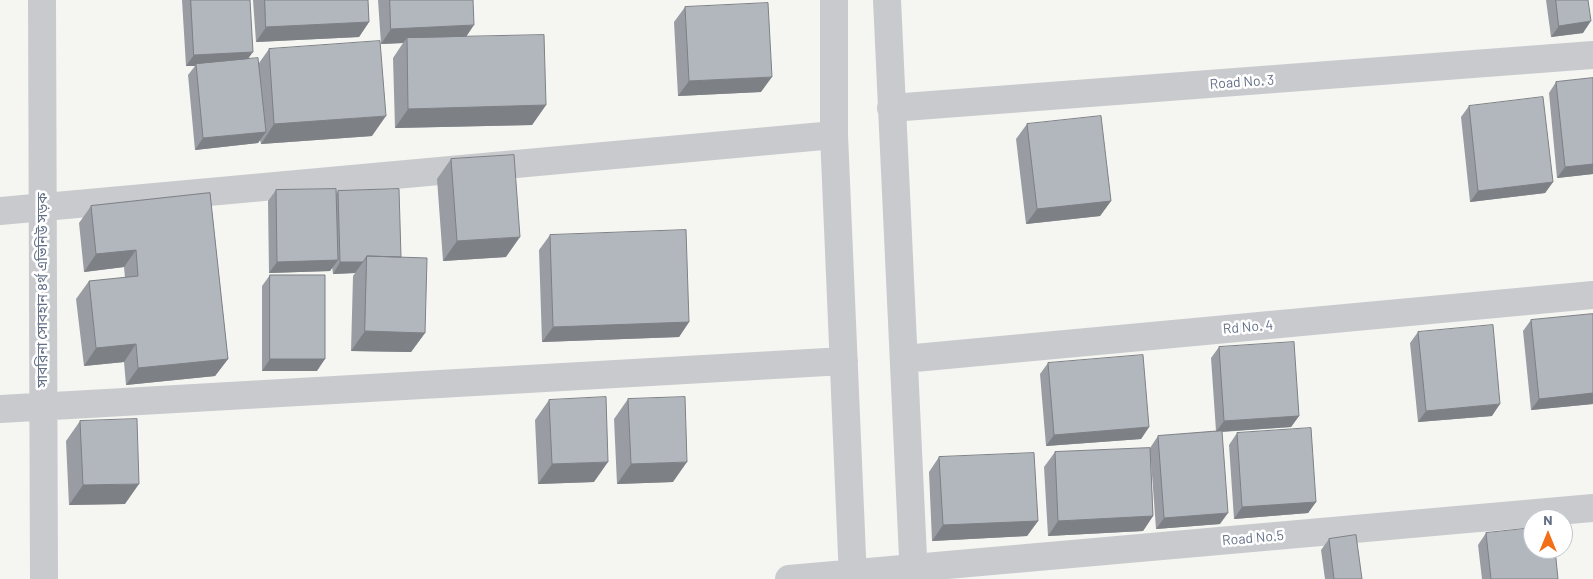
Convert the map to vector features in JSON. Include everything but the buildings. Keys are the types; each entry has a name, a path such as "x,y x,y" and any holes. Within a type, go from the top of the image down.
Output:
{"street":[{"name":"সাবরিনা সোবহান ৪র্থ এভিনিউ সড়ক","path":"42,0 44,579"},
{"path":"834,0 834,135 853,576"},
{"path":"888,0 891,108 913,573"},
{"name":"Road No. 3","path":"891,108 1593,55"},
{"path":"0,211 834,135"},
{"name":"Rd No. 4","path":"904,359 1593,294"},
{"path":"0,409 844,361"},
{"name":"Road No.5","path":"789,579 913,573 1593,508"}]}
